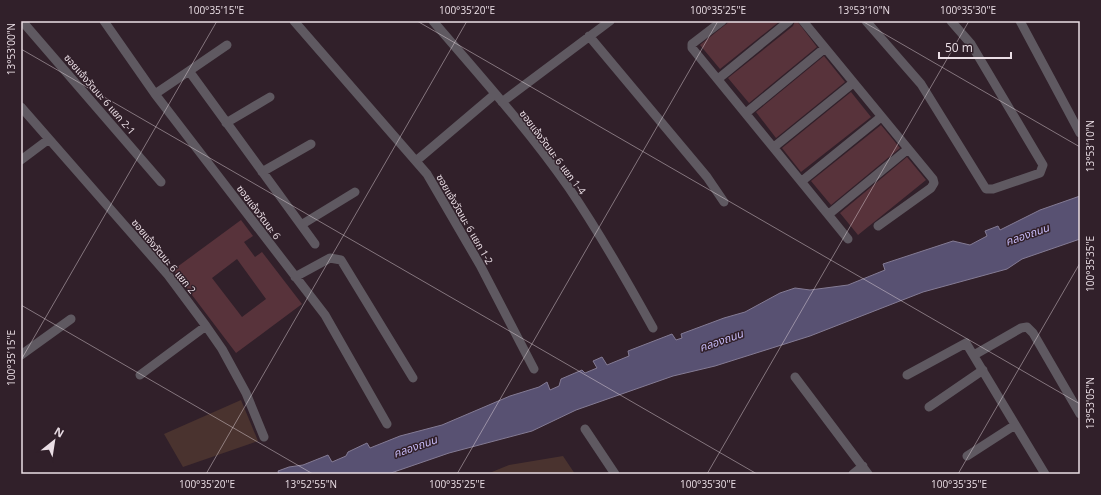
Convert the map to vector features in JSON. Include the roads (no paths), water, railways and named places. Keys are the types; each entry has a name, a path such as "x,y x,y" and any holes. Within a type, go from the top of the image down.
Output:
{"street":[{"name":"ซอยแจ้งวัฒนะ 6 แยก 2-1","path":"22,21 161,182"},
{"name":"ซอยแจ้งวัฒนะ 6 แยก 1-2","path":"294,21 427,174 460,229 534,369"},
{"name":"ซอยแจ้งวัฒนะ 6 แยก 1-4","path":"433,21 502,102 569,188 621,272 653,328"},
{"path":"502,102 610,21"},
{"path":"722,21 691,46 848,239"},
{"path":"718,79 790,21"},
{"path":"803,21 933,179 934,183 931,188 878,226"},
{"path":"866,21 921,84 986,189 993,190 1040,173 1043,165 971,44 951,21"},
{"path":"1020,21 1080,131"},
{"name":"ซอยแจ้งวัฒนะ 6","path":"108,22 155,94 325,315 387,424"},
{"path":"589,36 707,177 724,202"},
{"path":"155,94 227,45"},
{"path":"746,113 825,48"},
{"path":"189,71 315,244"},
{"path":"774,148 853,82"},
{"path":"416,161 495,94"},
{"path":"226,123 270,97"},
{"name":"ซอยแจ้งวัฒนะ 6 แยก 2","path":"21,107 168,275 206,326 222,349 246,394 264,437"},
{"path":"802,181 881,117"},
{"path":"21,160 49,139"},
{"path":"262,172 311,144"},
{"path":"829,214 908,149"},
{"path":"300,225 355,192"},
{"path":"295,277 330,258 342,260 413,378"},
{"path":"21,356 71,319"},
{"path":"140,375 206,326"},
{"path":"974,355 1021,328 1027,327 1033,333 1080,414"},
{"path":"907,375 966,343 1045,474"},
{"path":"929,406 983,370"},
{"path":"795,378 865,470 853,474"},
{"path":"967,456 1015,425"},
{"path":"585,429 616,474"}],"water":[{"name":"คลองถนน","path":"1080,196 1080,239 1022,259 1007,269 923,292 810,336 715,366 673,376 576,410 532,431 449,453 388,474 279,474 278,471 289,467 303,465 328,455 332,462 346,456 348,452 367,443 370,448 400,436 442,425 510,396 539,387 547,382 550,390 559,386 561,379 582,370 585,373 597,368 593,361 602,357 607,365 629,356 628,351 672,334 676,340 682,338 681,334 745,312 780,293 795,288 810,290 848,285 885,270 883,264 953,241 970,245 987,236 985,231 998,226 1000,230 1040,210"}]}
